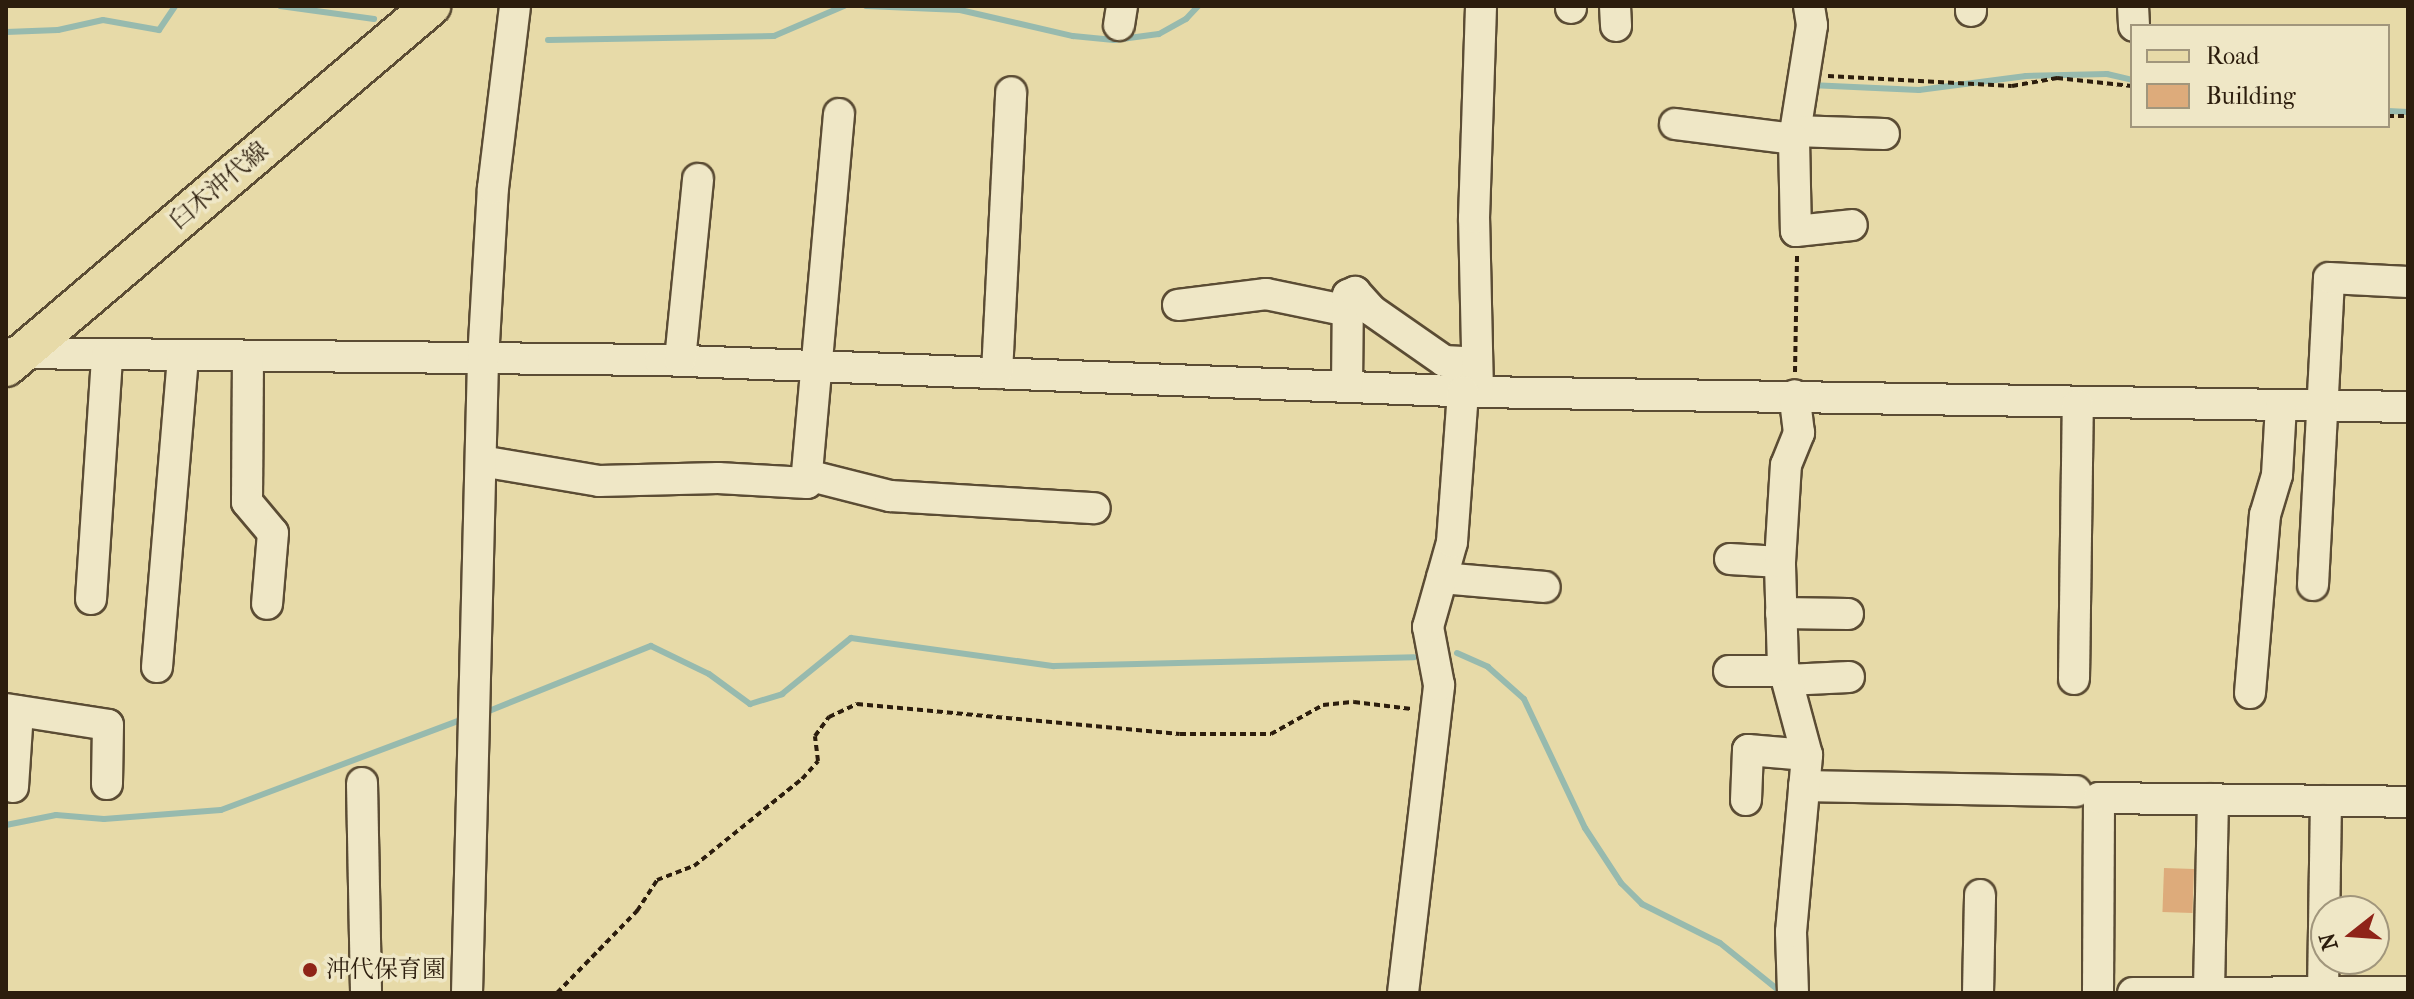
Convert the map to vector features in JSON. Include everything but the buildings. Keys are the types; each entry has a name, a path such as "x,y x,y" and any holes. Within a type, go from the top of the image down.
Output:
{"main road":[{"name":"臼木沖代線","path":"11,358 431,6"}],"street":[{"path":"467,993 483,360 493,188 515,6"},
{"path":"1403,993 1439,685 1428,627 1452,542 1473,382 1474,218 1481,6"},
{"path":"1809,6 1812,25 1794,135 1796,231 1852,225"},
{"path":"997,373 1011,92"},
{"path":"481,461 599,481 718,478 807,483 839,114"},
{"path":"1675,124 1794,135 1884,134"},
{"path":"680,360 698,179"},
{"path":"2313,585 2329,278 2408,282"},
{"path":"1347,387 1348,295 1355,292 1371,310 1473,382"},
{"path":"1178,305 1266,294 1348,311"},
{"path":"91,599 107,356"},
{"path":"157,667 183,357"},
{"path":"248,357 247,502 273,533 267,604"},
{"path":"11,358 680,360 1347,387 1473,382 2078,405 2408,407"},
{"path":"1793,993 1791,932 1807,755 1786,675 1780,562 1786,465 1799,433 1794,395"},
{"path":"2074,679 2078,405"},
{"path":"2250,693 2265,515 2277,475 2281,406"},
{"path":"807,475 890,496 1095,508"},
{"path":"1730,559 1780,562"},
{"path":"1442,578 1545,587"},
{"path":"1781,613 1848,614"},
{"path":"1729,671 1849,677"},
{"path":"10,703 68,699"},
{"path":"10,703 108,725 107,784"},
{"path":"10,703 13,787"},
{"path":"1746,800 1748,750 1807,755"},
{"path":"362,783 366,993"},
{"path":"1804,786 2076,791"},
{"path":"2098,993 2099,798 2408,802"},
{"path":"2209,990 2213,799"},
{"path":"2323,991 2326,801"},
{"path":"1978,993 1980,895"},
{"path":"2133,993 2209,990 2408,992"}],"path":[{"path":"1804,75 2012,86 2057,78 2130,86"},
{"path":"1794,395 1797,249"},
{"path":"557,993 637,911 657,880 694,866 802,779 818,761 815,736 829,717 857,704 1180,734 1271,734 1323,705 1354,702 1435,712"}],"waterway":[{"path":"6,32 58,30 103,20 159,30 175,6"},
{"path":"280,6 374,19"},
{"path":"548,40 774,36 844,6"},
{"path":"866,6 960,10 1073,36 1114,40 1159,34 1186,19 1198,6"},
{"path":"1810,85 1919,90 2026,76 2107,74 2130,80"},
{"path":"2390,111 2408,112"},
{"path":"484,713 651,646 709,674 750,704 782,694 851,638 1054,666 1414,657"},
{"path":"1457,653 1488,667 1524,699 1585,828 1621,883 1642,904 1720,943 1782,993"},
{"path":"6,825 56,815 104,819 221,810 466,718"}],"place":[{"name":"沖代保育園","path":"310,970"}]}
